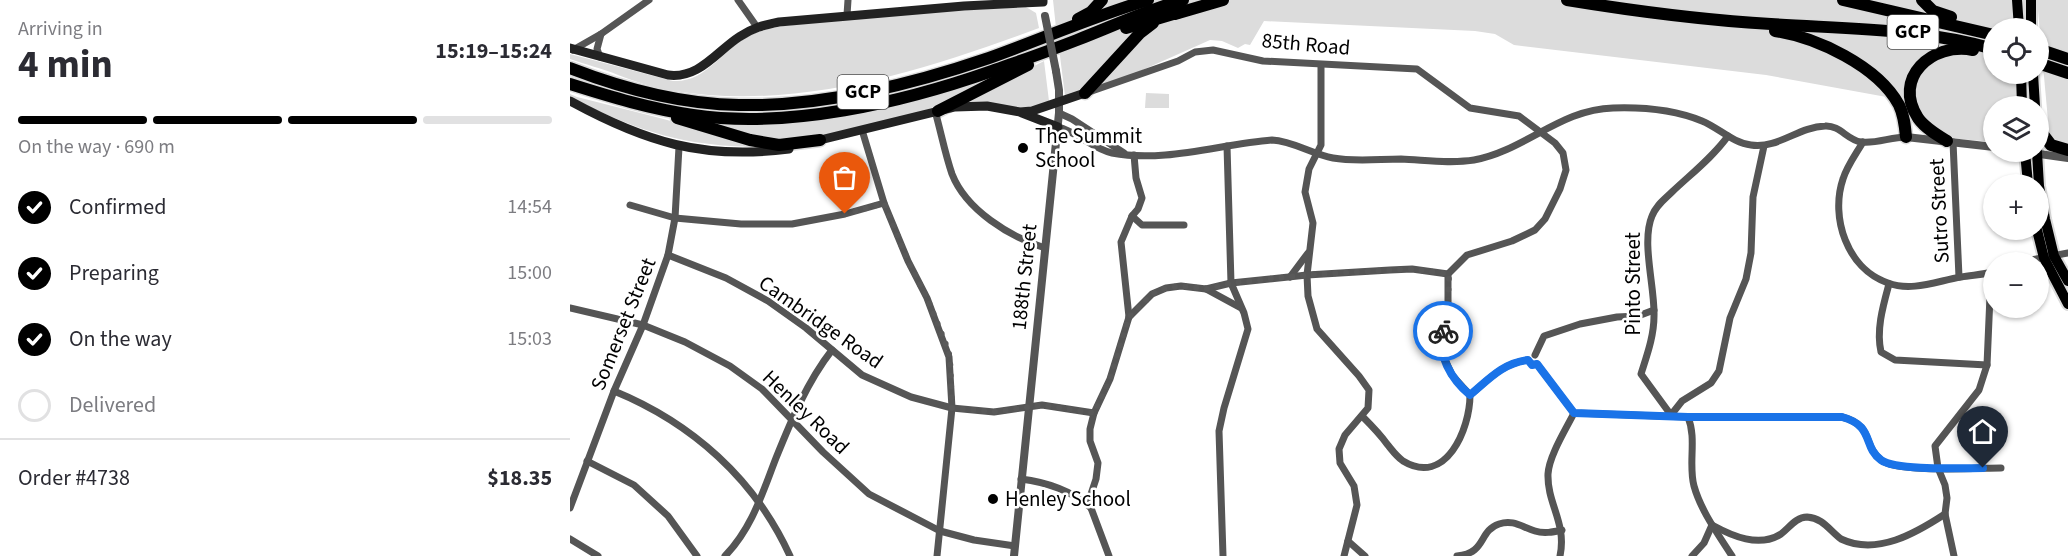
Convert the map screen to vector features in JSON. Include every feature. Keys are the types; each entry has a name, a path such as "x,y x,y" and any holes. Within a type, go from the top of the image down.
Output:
{"highway":[{"path":"1037,40 1091,12 1102,0"},
{"name":"GCP","path":"570,68 612,84 696,102 739,105 833,98 947,71 1148,0"},
{"path":"937,111 1039,60 1182,6 1223,0"},
{"name":"GCP","path":"1567,0 1747,22 1900,30 1945,37 1983,46"},
{"path":"1616,0 1707,12 1747,22"},
{"name":"GCP","path":"1843,0 1983,32"},
{"path":"1922,0 1938,14 1968,22 1983,30"},
{"path":"1085,93 1143,30 1182,6"},
{"name":"GCP","path":"570,84 650,108 695,115 738,118 783,117 886,102 990,72 1152,9 1182,6"},
{"path":"1673,14 1727,27 1790,34 1822,44 1863,69 1891,93 1902,112 1906,137"},
{"path":"1950,142 1925,126 1914,111 1911,91 1916,72 1925,61 1947,50 1966,49 1983,53"},
{"path":"2049,52 2068,57"},
{"path":"2049,67 2068,74"},
{"path":"650,108 689,123 750,140 779,145 820,140"},
{"path":"2049,142 2068,150"}],"main road":[{"path":"2017,0 2018,18"},
{"path":"2031,0 2031,18"},
{"path":"572,49 668,75 684,76 698,70 723,48 757,27 779,22 1043,1"},
{"name":"85th Road","path":"1020,112 1038,110 1085,93"},
{"path":"570,101 602,119 639,135 679,147 704,151 760,153 790,149 937,111 976,105 1020,112 1058,127"},
{"path":"2038,162 2048,252"},
{"path":"2049,257 2068,282"},
{"path":"2049,257 2068,304"}],"street":[{"path":"572,49 601,34 650,0"},
{"path":"738,0 757,27"},
{"path":"847,15 848,0"},
{"name":"188th Street","path":"1014,556 1060,102 1043,1"},
{"path":"600,57 597,49 601,34"},
{"name":"85th Road","path":"1085,93 1206,50 1229,52 1263,61 1417,69 1470,108 1519,117 1555,143 1563,153 1566,170 1560,189 1545,219 1535,230 1512,241 1467,255 1449,274"},
{"path":"1322,65 1321,145 1309,169 1305,192 1313,223 1307,275 1308,296 1317,329 1369,390 1368,408 1345,435 1339,449 1340,463 1354,486 1356,495 1356,515 1344,556"},
{"path":"1058,127 1071,131 1109,152 1130,155 1159,155 1277,140 1317,154 1349,159 1463,162 1498,153 1583,111 1615,108 1664,111 1685,115 1706,123 1743,144 1764,146 1812,128 1826,126 1837,128 1851,138 1863,142 1906,137 1983,146"},
{"path":"937,111 953,176 965,195 976,208 1004,230 1045,248"},
{"path":"1059,113 1130,155 1142,198 1121,243 1129,317"},
{"path":"862,129 884,203 940,328 950,357 952,408 937,556"},
{"name":"Pinto Street","path":"1671,415 1641,374 1652,339 1654,323 1648,234 1652,215 1663,200 1728,136"},
{"path":"1863,142 1842,181 1839,200 1840,222 1844,237 1856,259 1870,273 1889,284 1921,286 1983,273"},
{"name":"Sutro Street","path":"1950,142 1959,277"},
{"path":"1223,556 1219,431 1248,328 1231,283 1227,146"},
{"path":"1671,415 1682,400 1711,383 1719,371 1730,318 1746,279 1751,253 1753,197 1764,146"},
{"name":"Somerset Street","path":"570,508 614,391 643,325 668,255 675,218 679,147"},
{"path":"2049,155 2068,158"},
{"path":"630,205 675,218 741,224 792,224 845,214 884,203"},
{"path":"1132,216 1142,225 1184,225"},
{"path":"1290,277 1310,251"},
{"path":"2049,257 2068,253"},
{"name":"Cambridge Road","path":"668,255 726,278 768,302 806,328 862,375 891,389 952,408 994,412 1042,405 1094,413"},
{"path":"1109,556 1091,508 1092,487 1098,471 1096,456 1090,441 1090,429 1094,413 1108,385 1129,317 1152,294 1166,288 1181,286 1206,289 1231,283 1307,275 1412,269 1449,274 1448,304 1440,341 1442,353 1452,375 1470,395 1469,416 1463,434 1446,459 1435,465 1417,466 1404,462 1394,453 1362,416"},
{"path":"1889,284 1878,340 1881,352 1895,360 1987,365"},
{"path":"1206,289 1241,308"},
{"path":"1128,302 1144,301"},
{"name":"Henley Road","path":"570,308 643,325 685,342 730,366 762,389 823,452 869,494 940,531 974,540 1015,546"},
{"path":"1470,395 1503,367 1514,362 1528,360 1531,355 1535,355 1544,336 1598,320 1638,316 1654,310"},
{"path":"1638,316 1654,323"},
{"path":"1954,556 1945,514 1947,498 1945,485 1938,468 1935,446 1979,390 1987,365 1990,318"},
{"path":"725,556 747,529 812,378 832,350"},
{"path":"1535,355 1539,360 1537,364 1574,413"},
{"path":"1528,360 1532,365 1537,364"},
{"path":"614,391 651,408 695,437 728,465 760,503 781,536 790,556"},
{"path":"1574,413 1688,417 1842,417 1861,426 1867,433 1876,456 1887,464 1938,468 2001,468"},
{"path":"1560,556 1562,530 1555,510 1548,472 1574,413"},
{"path":"1688,417 1692,429 1694,485 1712,525 1732,556"},
{"path":"587,461 634,486 668,516 697,556"},
{"path":"1022,479 1034,480 1074,495 1091,508"},
{"path":"1074,495 1092,487"},
{"path":"1712,525 1732,536 1756,540 1779,535 1798,519 1805,517 1821,520 1842,540 1871,548 1901,542 1945,514"},
{"path":"1457,556 1468,555 1474,551 1489,530 1498,524 1512,522 1540,532 1562,530"},
{"path":"1692,556 1704,543 1712,525"},
{"path":"570,539 598,556"},
{"path":"1348,541 1365,556"}],"shaded area":[{"path":"1053,0 2015,0 2016,18 1983,18 1983,84 2018,84 2017,96 1983,96 1983,141 1926,136 1892,98 1766,75 1514,45 1495,34 1475,31 1264,21 1250,45 1245,44 1238,48 1222,41 1210,40 1066,104 1058,40 1021,51 1057,37"},
{"path":"2037,0 2068,0 2068,146 2050,142 2049,96 2046,96 2045,84 2049,84 2049,18 2039,18"},
{"path":"1026,7 1036,13 1039,28 951,59 905,72 814,91 767,96 721,96 674,91 645,84 570,59 570,54 673,81 685,80 705,71 742,40 769,29 872,16"},
{"path":"1030,61 946,103 815,139 775,141 713,125 776,124"},
{"path":"1044,61 1049,101 1032,110 969,103 967,100"},
{"path":"1146,93 1169,94 1169,108 1145,108"},
{"path":"570,94 763,147 710,144 663,135 618,120 570,97"}],"way so far":[{"path":"845,214 884,203 908,261 940,328 950,357 952,408 994,412 1042,405 1094,413 1106,391 1129,317 1152,294 1166,288 1181,286 1206,289 1231,283 1307,275 1390,270 1412,269 1449,274 1448,304 1443,331"}],"place":[{"name":"The Summit School","path":"1023,148"},
{"name":"Henley School","path":"993,499"}],"route":[{"path":"1443,331 1440,341 1446,365 1457,383 1470,395 1503,367 1514,362 1528,360 1532,365 1537,364 1574,413 1688,417 1842,417 1851,419 1861,426 1867,433 1876,456 1887,464 1938,468 1983,468"}]}
